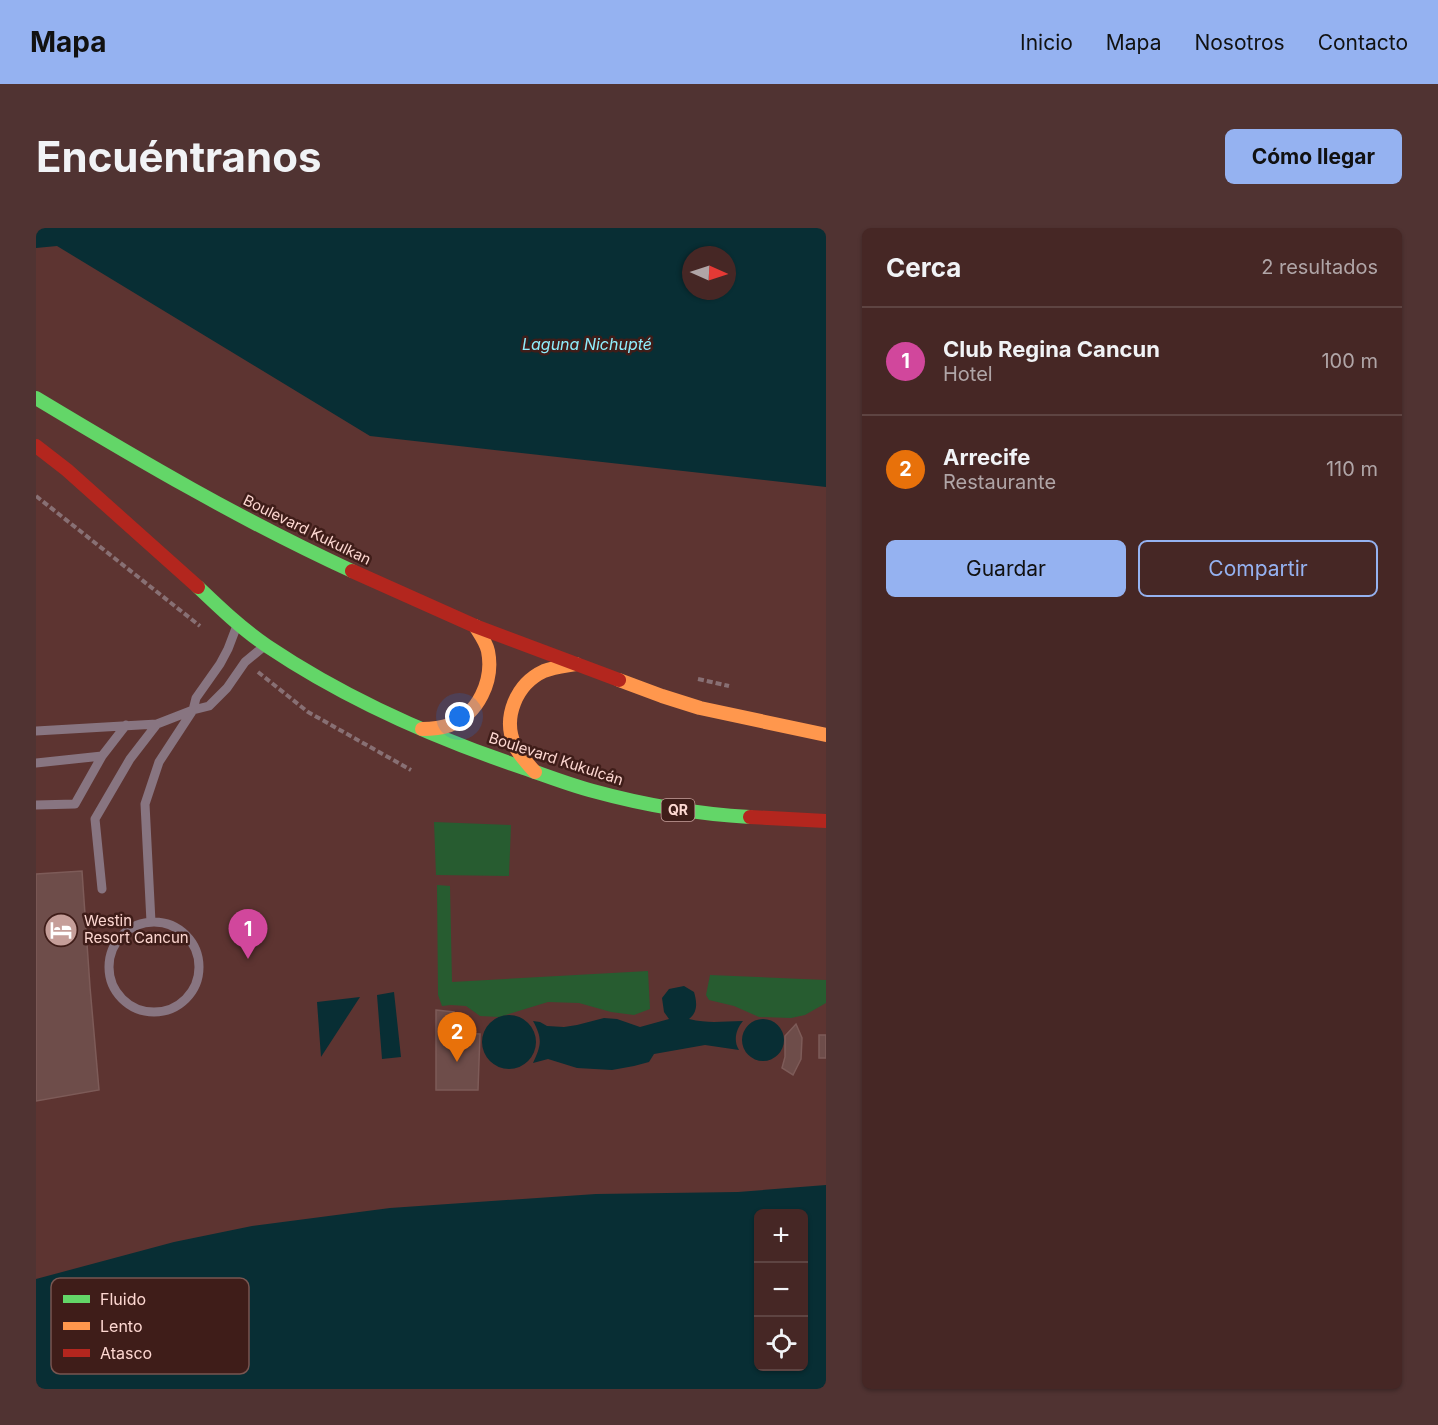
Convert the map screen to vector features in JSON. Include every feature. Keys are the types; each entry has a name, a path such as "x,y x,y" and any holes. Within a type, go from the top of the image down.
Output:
{"main road":[{"name":"Boulevard Kukulkan","path":"36,398 129,455 321,557 475,626 576,664"},
{"path":"36,446 67,470 237,623 266,645 328,684 422,729 437,729 464,717 482,695 488,681 489,659 483,638 475,626"},
{"path":"535,772 523,759 514,744 510,728 511,710 517,694 528,681 542,672 576,664 700,708 826,735"},
{"name":"Boulevard Kukulcán","path":"422,729 476,752 592,791 679,810 746,818 826,821"}],"lane":[{"path":"151,921 145,804 159,762 193,710 196,698 220,664 237,623"},
{"path":"36,731 158,724 209,706 218,698 245,662 266,645"},
{"path":"102,889 95,819 130,759 158,724"},
{"path":"36,805 75,804 102,756 126,725"},
{"path":"36,763 102,756"},
{"path":"151,921 174,926 184,933 192,942 199,964 194,987 187,997 168,1010 156,1012 133,1007 123,1000 116,992 108,969 114,946 120,936 129,929 151,921"}],"green space":[{"path":"434,822 511,825 509,876 436,875"},
{"path":"437,885 450,886 452,982 648,971 650,1009 634,1015 611,1012 579,1003 548,1002 499,1017 480,1016 466,1006 442,1006 438,995"},
{"path":"710,975 826,980 826,1003 805,1015 791,1018 759,1017 734,1006 709,1000 706,995"}],"water":[{"name":"Laguna Nichupté","path":"36,228 826,228 826,487 370,436 57,246 36,248"},
{"path":"684,986 694,992 696,999 695,1010 689,1019 710,1022 743,1021 736,1035 739,1050 705,1045 654,1054 649,1062 612,1070 577,1068 548,1059 533,1063 540,1042 533,1021 547,1026 564,1027 604,1018 617,1019 640,1027 669,1019 664,1012 662,998 669,989"},
{"path":"394,992 401,1057 382,1059 377,995"},
{"path":"360,997 321,1057 317,1002"},
{"path":"504,1015 514,1015 524,1019 532,1027 536,1042 532,1057 524,1065 514,1069 504,1069 494,1065 486,1057 482,1047 482,1037 486,1027 494,1019"},
{"path":"763,1019 771,1020 778,1025 783,1032 783,1048 778,1055 771,1060 763,1061 755,1060 748,1055 743,1048 742,1040 743,1032 748,1025 755,1020"},
{"path":"826,1185 826,1389 36,1389 36,1279 174,1242 252,1226 390,1208 596,1194 738,1192"}],"building":[{"name":"Westin Resort Cancun","path":"82,871 99,1090 36,1101 36,874"},
{"path":"436,1010 454,1012 453,1033 480,1034 478,1090 436,1090"},
{"path":"796,1024 802,1038 801,1059 793,1075 782,1068 785,1057 785,1036"},
{"path":"819,1035 826,1035 826,1058 819,1058"}],"traffic: fast":[{"path":"36,398 192,489 271,532 352,571"},
{"path":"198,587 249,633 297,665 391,716 457,744 567,783 632,801 710,814 750,817"}],"traffic: slow":[{"path":"422,729 443,727 460,720 469,713 482,695 489,674 488,651 475,626"},
{"path":"535,772 519,753 511,735 511,713 514,703 519,693 534,677 544,671 576,664"},
{"path":"619,680 700,708 826,735"}],"traffic: jam":[{"path":"36,446 67,470 198,587"},
{"path":"352,571 475,626 619,680"},
{"path":"750,817 826,821"}],"place":[{"name":"Westin Resort Cancun","path":"61,930"},
{"name":"Club Regina Cancun","path":"248,959"},
{"name":"Arrecife","path":"457,1062"}]}
